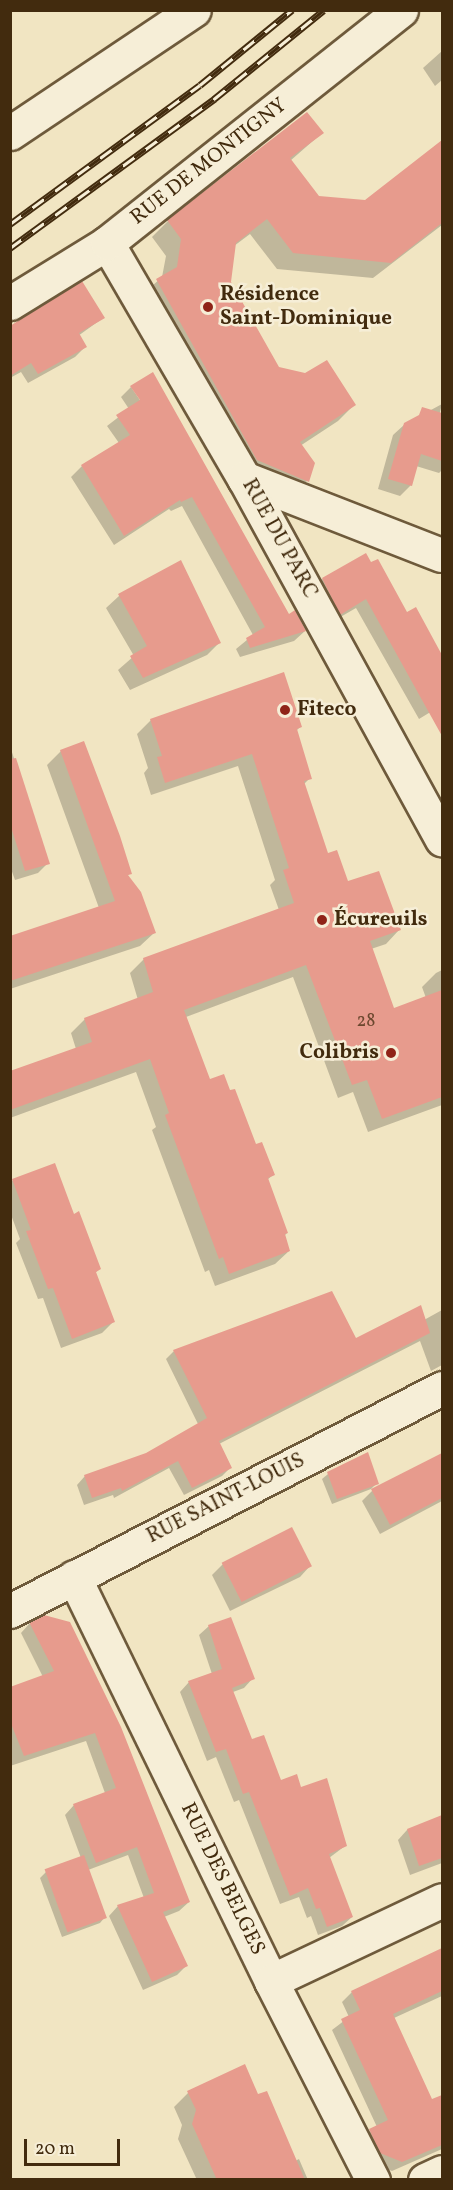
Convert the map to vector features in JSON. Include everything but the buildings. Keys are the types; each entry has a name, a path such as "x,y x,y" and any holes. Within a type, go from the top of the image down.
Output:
{"street":[{"path":"10,134 194,10"},
{"name":"RUE DE MONTIGNY","path":"10,303 107,243 401,10"},
{"name":"RUE DU PARC","path":"107,243 244,478 442,839"},
{"path":"244,478 442,555"},
{"name":"RUE SAINT-LOUIS","path":"10,1611 442,1388"},
{"name":"RUE DES BELGES","path":"74,1577 271,1981 373,2180"},
{"path":"271,1981 442,1900"},
{"path":"425,2180 442,2172"}],"railway":[{"path":"10,224 200,85 292,10"},
{"path":"10,248 214,99 324,10"}],"place":[{"name":"Résidence Saint-Dominique","path":"208,307"},
{"name":"Fiteco","path":"285,710"},
{"name":"Écureuils","path":"322,920"},
{"name":"Colibris","path":"391,1053"}]}
